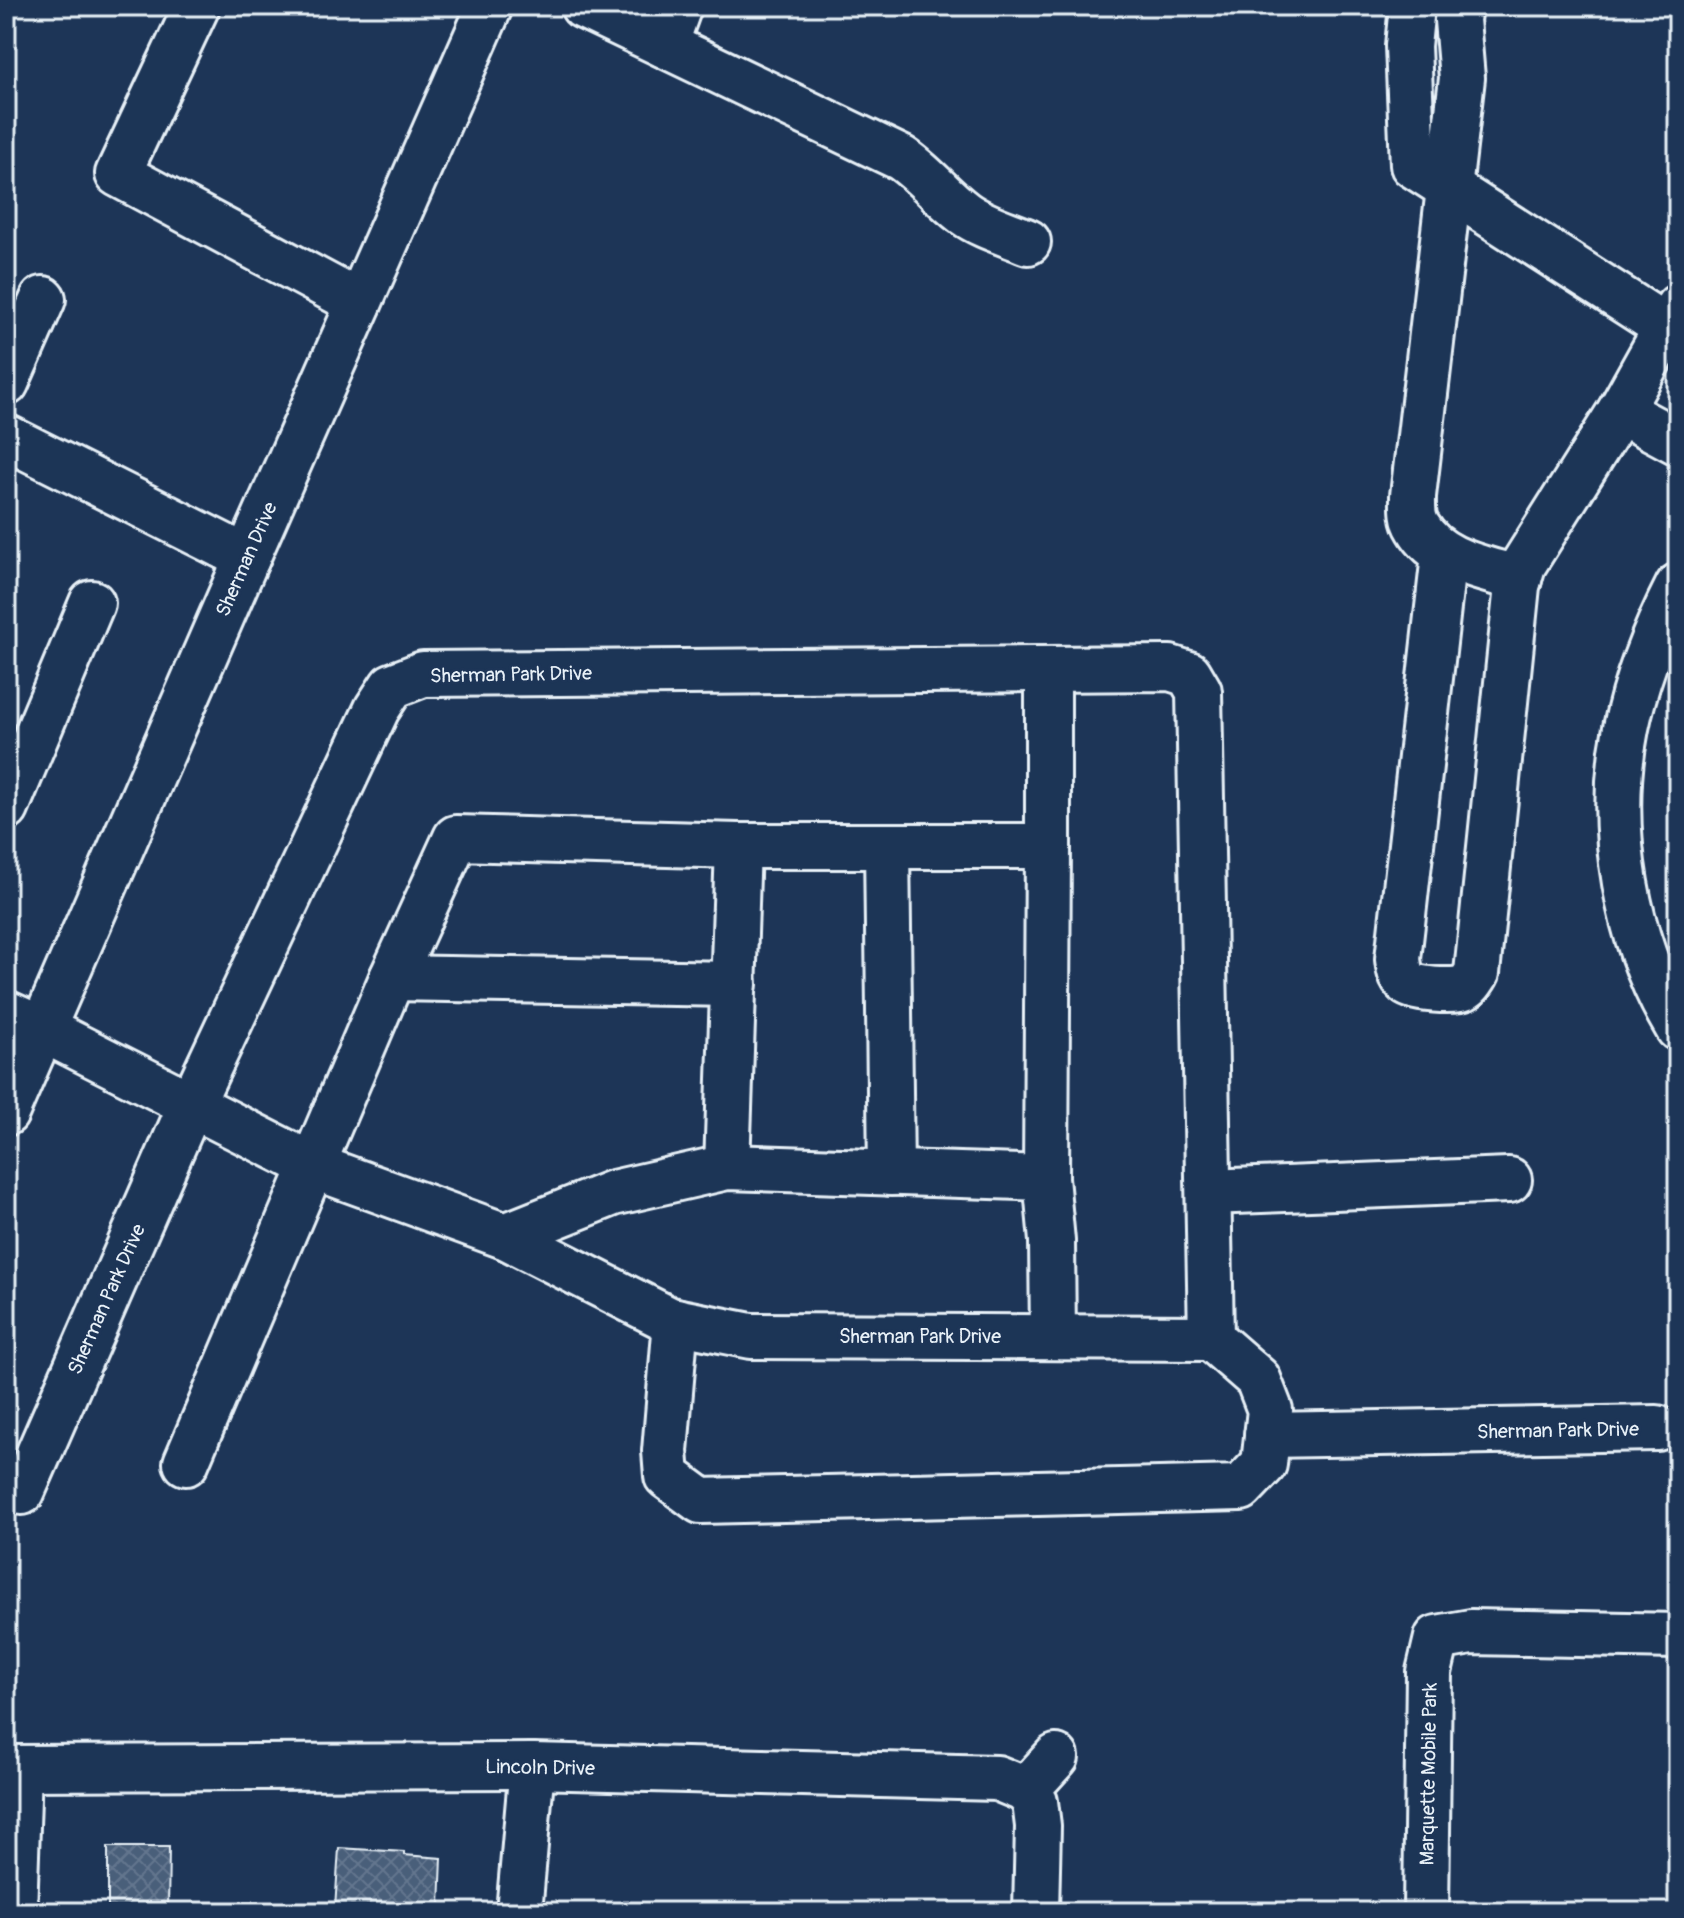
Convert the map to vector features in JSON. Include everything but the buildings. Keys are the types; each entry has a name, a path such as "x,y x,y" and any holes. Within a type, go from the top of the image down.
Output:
{"main road":[{"path":"197,6 118,174 359,303"},
{"name":"Sherman Drive","path":"6,1113 25,1021 247,558 490,6"},
{"path":"583,6 672,25 922,171 965,213 1028,242"},
{"path":"1412,6 1408,46 1413,165 1449,190 1674,323 1523,565 1519,579 1477,973 1463,989 1407,984 1398,959 1444,555"},
{"path":"1459,6 1457,20 1462,78 1439,295 1413,496 1417,526 1444,555 1519,579"},
{"path":"6,383 43,299"},
{"path":"1620,411 1678,442"},
{"path":"6,437 247,558"},
{"path":"1678,586 1666,642 1641,672 1625,729 1619,782 1621,850 1628,899 1646,957 1678,1028"},
{"path":"6,808 92,603"},
{"name":"Sherman Park Drive","path":"22,1492 191,1105 377,709 392,686 423,674 1170,668 1189,674 1199,691 1211,1338 751,1336 676,1321 505,1236 313,1166 191,1105 25,1021"},
{"path":"1048,669 1046,1178 1052,1241 1053,1337"},
{"path":"186,1463 392,978 456,838 738,846 1048,846"},
{"path":"727,1167 738,846"},
{"path":"887,846 891,1173"},
{"path":"392,978 734,984"},
{"path":"505,1236 613,1193 727,1167 1046,1178"},
{"path":"1209,1192 1509,1180"},
{"path":"676,1321 665,1451 667,1476 701,1501 1241,1488 1264,1464 1270,1410 1258,1379 1211,1338"},
{"name":"Sherman Park Drive","path":"1267,1435 1657,1428"},
{"name":"Marquette Mobile Park","path":"1426,1912 1429,1672 1437,1638 1471,1632 1678,1636"},
{"path":"1036,1912 1038,1826 1035,1802 1026,1790 1056,1757"},
{"path":"519,1912 532,1766"},
{"name":"Lincoln Drive","path":"13,1768 532,1766 997,1778 1026,1790"},
{"path":"13,1768 14,1912"}]}
